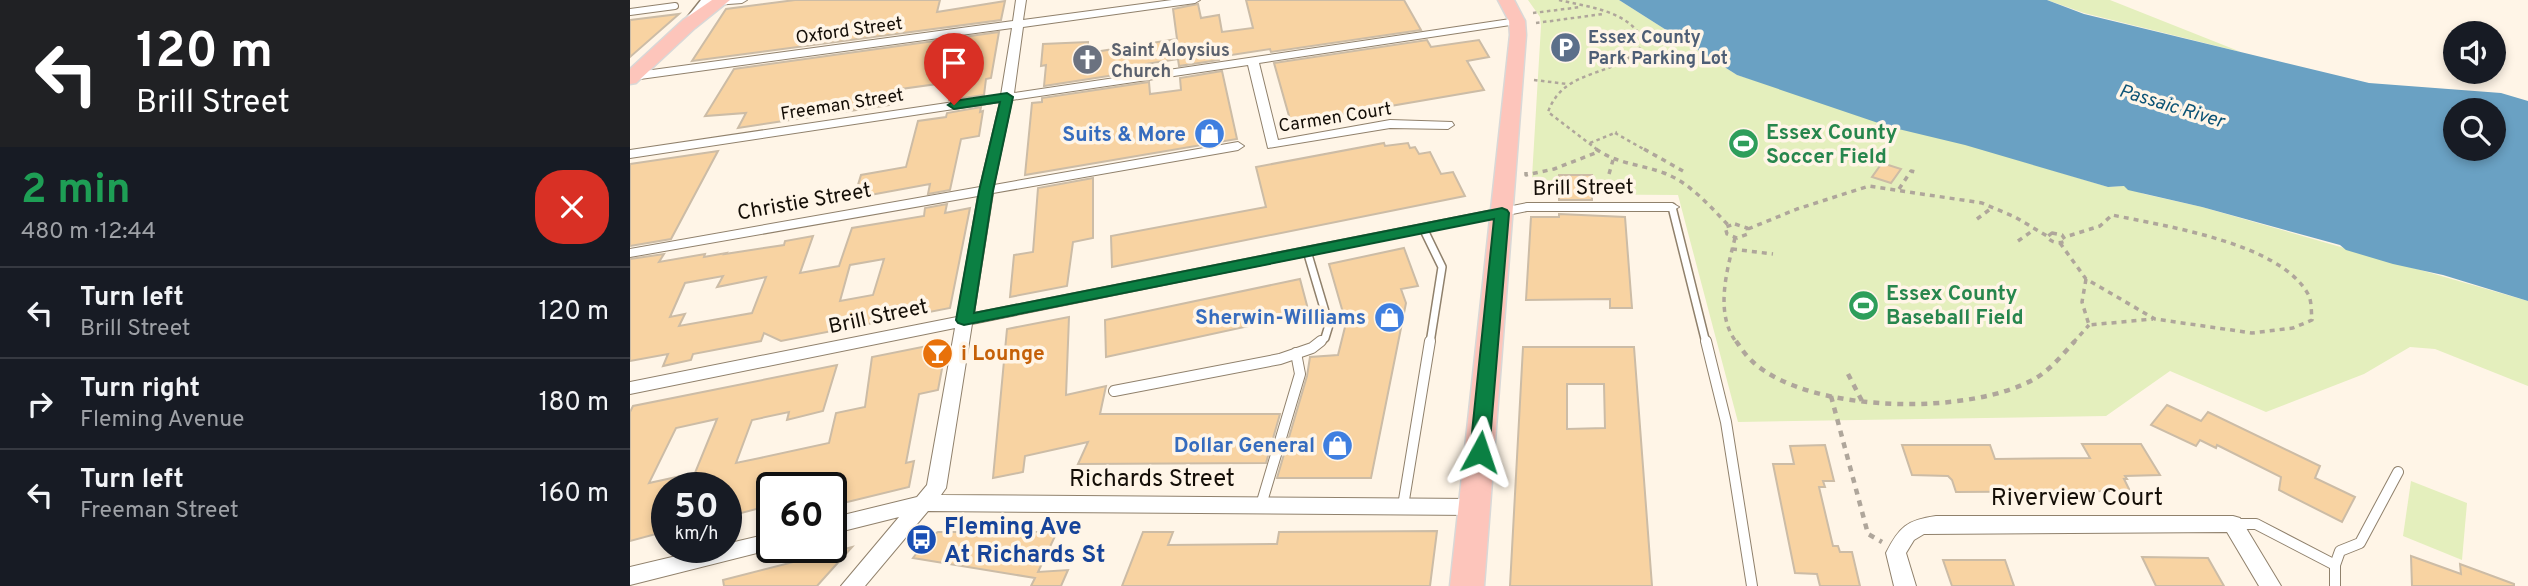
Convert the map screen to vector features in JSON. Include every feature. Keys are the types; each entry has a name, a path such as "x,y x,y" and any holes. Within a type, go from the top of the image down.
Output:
{"main road":[{"path":"1467,586 1518,35 1529,19 1506,0"},
{"path":"631,77 716,1"}],"street":[{"path":"716,1 742,0"},
{"path":"852,586 936,488 986,191 1007,97 1021,0"},
{"name":"Oxford Street","path":"631,77 1195,0"},
{"name":"Freeman Street","path":"630,154 1529,19"},
{"name":"Carmen Court","path":"1253,60 1273,145 1390,124 1448,125"},
{"name":"Christie Street","path":"630,253 1238,146"},
{"name":"Brill Street","path":"630,388 1527,207 1672,207"},
{"name":"Richards Street","path":"847,522 923,503 1474,507"},
{"name":"Riverview Court","path":"1897,548 1906,534 1920,526 1936,524 2233,524"},
{"path":"2233,524 2270,586"},
{"path":"630,576 756,545"},
{"path":"1897,548 1905,586"}],"lane":[{"path":"630,12 675,6"},
{"path":"1672,207 1726,422 1752,586"},
{"path":"1403,506 1442,267 1423,228"},
{"path":"1114,391 1280,359 1312,348 1325,338 1329,325 1307,251"},
{"path":"1261,505 1300,374 1296,353"},
{"path":"2335,586 2335,565 2340,551 2360,543 2398,472"},
{"path":"2233,524 2256,524 2335,565"}],"path":[{"path":"1559,0 1608,13 1638,29 1643,36 1641,49 1634,56 1567,84 1549,103 1548,112 1553,119 1613,160 1637,164 1675,178 1691,189 1728,225 1740,224 1748,229"},
{"path":"1529,19 1583,7"},
{"path":"1529,19 1608,13"},
{"path":"1534,80 1554,80 1567,84"},
{"path":"1590,144 1617,132 1683,171"},
{"path":"1533,174 1598,152"},
{"path":"1609,174 1613,160"},
{"path":"1899,190 1911,172 1919,173"},
{"path":"1728,225 1725,227 1726,233 1735,237 1745,236 1748,229 1861,187 1970,200 1993,207 2047,236 2051,241 2060,243 2066,241 2065,237"},
{"path":"1977,219 1993,207"},
{"path":"1735,237 1727,267 1725,297 1726,317 1733,338 1749,358 1770,373 1797,386 1862,401 1904,404 1948,402 1981,398 2017,387 2038,377 2089,325 2155,319 2252,333 2306,325 2312,320 2313,314 2307,294 2288,272 2225,241 2112,215 2100,226 2065,237 2055,233 2047,236"},
{"path":"2018,241 2035,229"},
{"path":"2060,243 2086,279 2155,319"},
{"path":"1732,249 1773,254"},
{"path":"2086,279 2081,291 2084,313 2089,325"},
{"path":"1847,374 1862,401"},
{"path":"1831,396 1868,534 1897,548"}],"green space":[{"path":"1528,0 1619,0 1737,75 2108,187 2125,186 2144,194 2202,207 2528,301 2528,386 2435,349 2410,347 2364,374 2266,412 2170,371 2106,416 1738,422 1678,195 1531,194 1541,26 1540,17"},
{"path":"2047,0 2110,0 2241,52 2084,13"},
{"path":"2411,481 2467,503 2462,560 2403,536"}],"water":[{"name":"Passaic River","path":"1619,0 2047,0 2084,14 2369,83 2501,93 2528,101 2528,301 2202,207 2128,190 2124,186 2108,187 1965,145 1890,127 1737,75"}],"building":[{"path":"795,0 940,0 937,12 1005,1 1001,20 692,61 726,9"},
{"path":"1246,0 1404,0 1421,30 1271,52 1270,49 1179,66 1178,59 1146,64 1147,70 1044,86 1046,65 1041,66 1043,44 1088,42 1088,53 1177,39 1173,9 1198,4 1201,18 1219,15 1222,32 1253,28"},
{"path":"679,14 630,57 630,20"},
{"path":"999,32 991,78 986,79 984,95 949,100 952,82 894,90 889,105 738,128 746,113 705,116 734,69"},
{"path":"1427,40 1431,47 1479,40 1489,57 1467,61 1484,90 1291,123 1274,63"},
{"path":"1222,71 1237,139 1025,175 1032,103 1042,102 1042,98 1149,82 1150,94 1181,90 1180,78"},
{"path":"981,107 980,112 983,111 979,136 961,139 950,190 928,194 930,184 854,198 861,175 906,167 918,121 946,117 947,113"},
{"path":"1384,143 1385,146 1408,143 1410,148 1415,147 1419,154 1430,152 1441,174 1453,172 1465,196 1112,267 1111,236 1266,207 1256,167"},
{"path":"718,151 671,239 630,246 630,164"},
{"path":"1882,163 1901,169 1891,183 1872,177"},
{"path":"1559,175 1592,175 1592,200 1559,200"},
{"path":"1093,178 1093,238 1073,242 1067,286 1010,297 1014,255 1033,252 1038,188"},
{"path":"947,204 945,213 970,208 950,308 781,341 764,333 761,341 693,354 691,360 663,366 668,354 630,361 630,259 664,254 659,262 705,254 704,257 784,245 785,241 813,236 800,273 839,266 852,228 924,216 925,208","holes":["884,259 873,295 840,301 850,265","723,276 717,287 766,277 752,313 679,326 685,314 670,317 685,283"]},
{"path":"1559,214 1625,217 1632,308 1610,308 1610,299 1526,300 1531,217 1559,217"},
{"path":"1404,248 1418,286 1401,289 1406,303 1371,478 1277,478 1307,376 1310,357 1338,355 1346,323 1329,264"},
{"path":"1300,279 1309,313 1106,357 1105,320"},
{"path":"1069,317 1066,395 1106,386 1100,414 1280,414 1266,463 1078,464 1088,442 1025,456 1023,472 993,478 1007,329"},
{"path":"947,342 938,390 919,394 906,463 914,461 909,487 847,502 847,472 756,472 756,509 742,513 742,472 695,472 717,419 676,428 654,472 651,472 651,535 630,541 630,412 633,406 837,365 823,411 787,420 789,412 752,420 736,463 829,443 836,413 865,407 872,357"},
{"path":"1523,347 1634,347 1652,586 1510,586","holes":["1567,384 1604,384 1605,428 1567,429"]},
{"path":"2167,405 2201,421 2208,412 2320,466 2315,478 2355,497 2342,522 2279,490 2281,477 2217,445 2216,448 2200,440 2196,446 2151,425"},
{"path":"2082,444 2141,444 2160,475 2125,476 2130,491 1956,492 1948,476 1912,475 1902,445 1990,445 1995,459 2090,458"},
{"path":"1825,445 1834,481 1823,481 1825,487 1819,487 1833,546 1838,546 1840,552 1852,552 1860,586 1820,586 1817,574 1795,573 1773,464 1794,464 1790,446"},
{"path":"1437,531 1430,586 1122,586 1143,532 1173,532 1168,545 1277,544 1279,532"},
{"path":"938,532 1057,532 1038,572 1068,570 1061,586 1031,586 1035,578 913,558 930,536"},
{"path":"2411,556 2461,574 2460,564 2514,586 2412,586"},
{"path":"2142,557 2208,558 2224,586 2156,586"},
{"path":"1943,560 2005,560 2014,586 1952,586"},
{"path":"789,563 838,563 817,586 724,586 723,580"}],"place":[{"name":"Essex County Park Parking Lot","path":"1565,47"},
{"name":"Saint Aloysius Church","path":"1088,60"},
{"name":"Suits & More","path":"1209,134"},
{"name":"Essex County Soccer Field","path":"1743,144"},
{"name":"Essex County Baseball Field","path":"1863,305"},
{"name":"Sherwin-Williams","path":"1389,317"},
{"name":"i Lounge","path":"938,353"},
{"name":"Dollar General","path":"1338,445"},
{"name":"Fleming Ave At Richards St","path":"921,540"}],"route":[{"path":"954,105 1007,97 986,191 964,320 1502,213 1480,452"}]}
